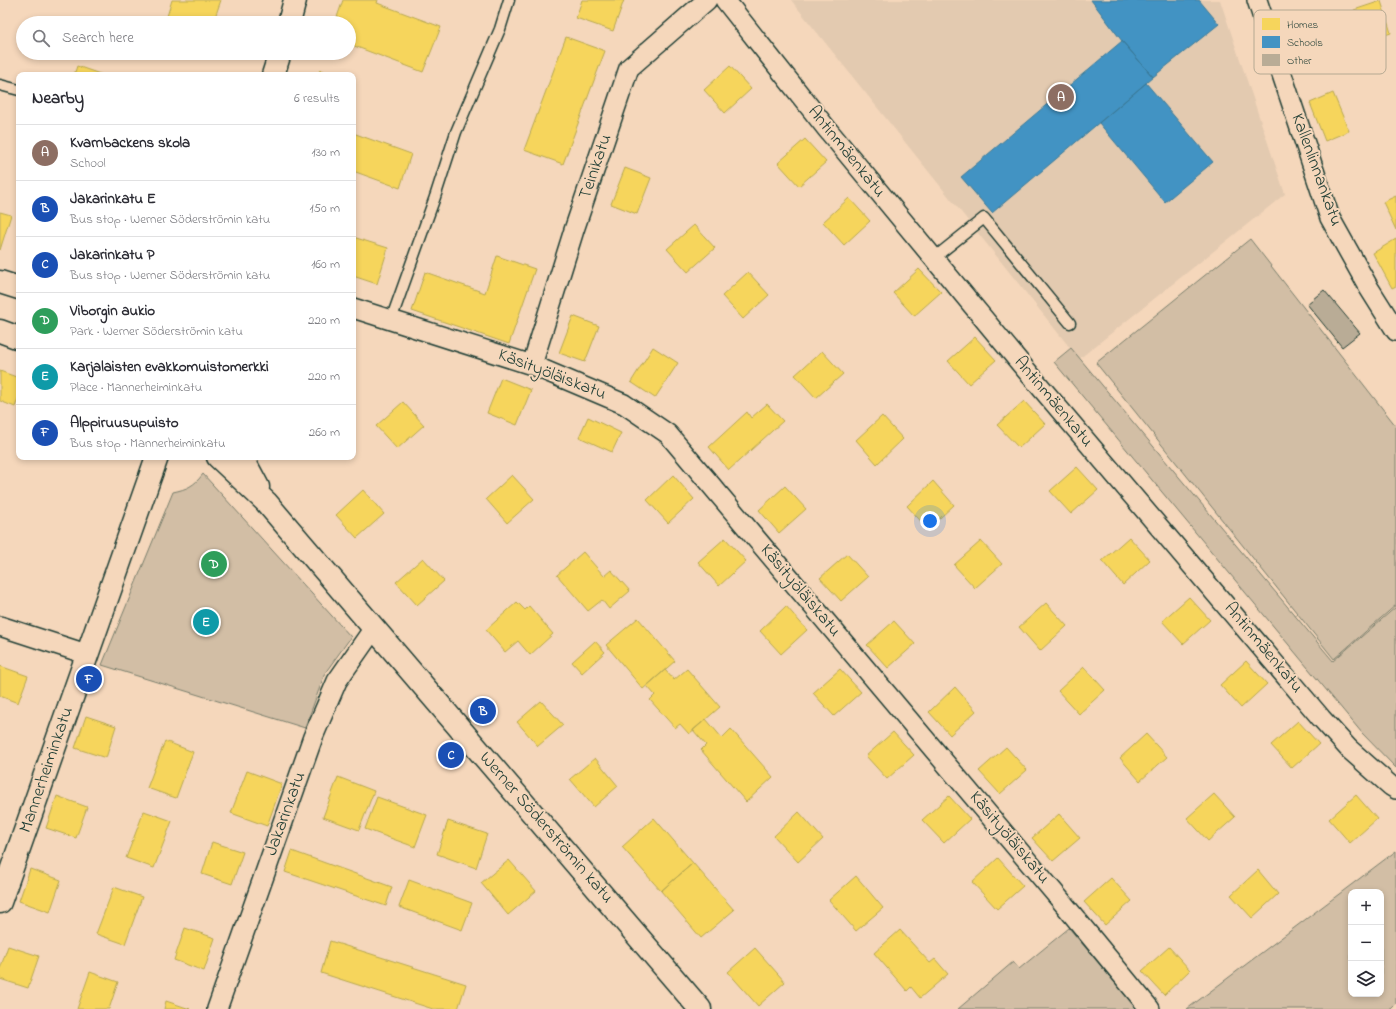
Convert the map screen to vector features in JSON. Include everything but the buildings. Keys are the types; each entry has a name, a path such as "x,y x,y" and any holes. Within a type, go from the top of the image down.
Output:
{"street":[{"path":"291,16 296,0"},
{"name":"Teinikatu","path":"532,365 574,230 629,68 707,0"},
{"name":"Antinmäenkatu","path":"725,0 827,129 1021,364 1349,749 1396,789"},
{"name":"Kallenlinnankatu","path":"1257,0 1260,10"},
{"path":"274,72 278,60"},
{"name":"Kallenlinnankatu","path":"1282,74 1330,218 1369,288 1396,331"},
{"path":"0,282 16,287"},
{"name":"Käsityöläiskatu","path":"356,309 532,365 624,404 668,434 1058,897 1150,1009"},
{"path":"0,331 16,337"},
{"name":"Mannerheiminkatu","path":"0,902 156,460"},
{"name":"Werner Söderströmin katu","path":"221,460 266,502 700,1009"},
{"name":"Werner Söderströmin katu","path":"244,460 266,502"},
{"path":"0,626 77,651"},
{"name":"Jakarinkatu","path":"217,1009 313,737 337,681 374,628"}],"lane":[{"path":"391,320 436,197 456,132 500,29 509,0"},
{"path":"0,85 16,89"},
{"path":"934,258 984,218 1070,323"}],"shaded area":[{"path":"791,0 1220,0 1285,194 1079,359"},
{"path":"1250,239 1396,426 1396,605 1334,659 1096,363"},
{"path":"1071,348 1333,661 1396,607 1396,768 1362,733 1054,362"},
{"path":"203,474 351,637 325,673 305,728 102,665 173,492 190,486"},
{"path":"1396,851 1396,1004 1391,1009 1187,1009"},
{"path":"1069,928 1137,1009 958,1009 1013,962 1019,969"}],"place":[{"name":"Kvarnbackens skola","path":"1061,97"},
{"name":"Viborgin aukio","path":"214,564"},
{"name":"Karjalaisten evakkomuistomerkki","path":"206,622"},
{"name":"Alppiruusupuisto","path":"89,679"},
{"name":"Jakarinkatu E","path":"483,711"},
{"name":"Jakarinkatu P","path":"451,755"}]}
